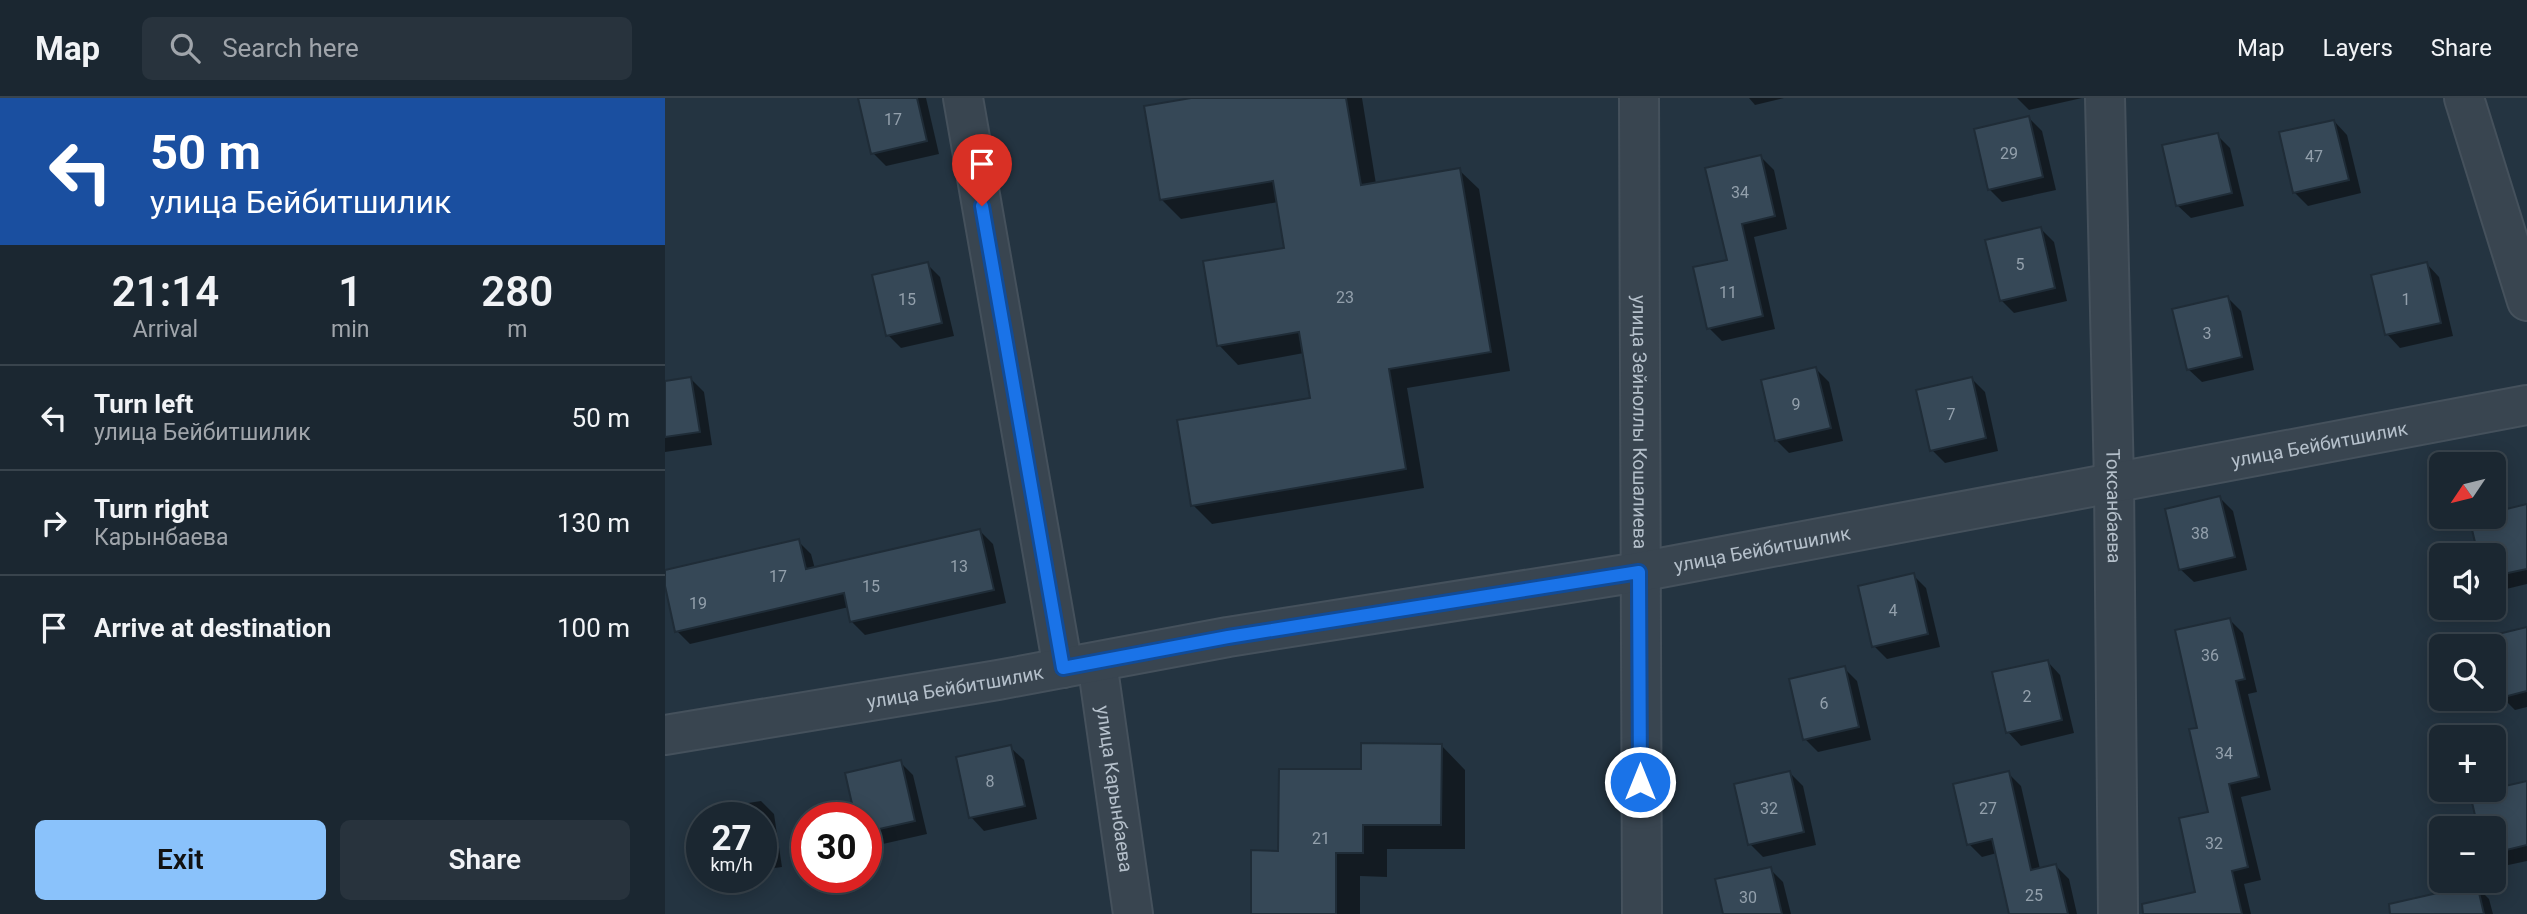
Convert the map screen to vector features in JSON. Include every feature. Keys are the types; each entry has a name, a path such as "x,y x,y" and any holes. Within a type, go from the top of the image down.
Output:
{"street":[{"name":"улица Карынбаева","path":"964,98 1133,914"},
{"name":"улица Зейноллы Кошалиева","path":"1639,98 1642,914"},
{"name":"Токсанбаева","path":"2105,98 2114,482 2118,914"},
{"path":"2464,98 2527,301"},
{"name":"улица Бейбитшилик","path":"665,735 1080,665 1228,637 1639,572 2527,405"}],"building":[{"path":"858,98 917,98 927,141 871,154"},
{"path":"1191,98 1346,98 1361,185 1460,168 1491,352 1389,369 1406,469 1191,506 1177,420 1310,398 1299,332 1217,346 1203,261 1284,248 1273,181 1160,200 1144,106"},
{"path":"2029,116 2043,177 1988,190 1974,129"},
{"path":"2334,120 2349,180 2293,193 2279,132"},
{"path":"2218,133 2232,193 2176,206 2162,145"},
{"path":"1761,155 1775,216 1742,224 1763,316 1707,329 1693,267 1727,260 1705,168"},
{"path":"2041,227 2055,288 2000,301 1985,240"},
{"path":"928,262 942,323 886,336 872,275"},
{"path":"2427,262 2441,323 2385,335 2371,275"},
{"path":"2228,296 2242,357 2187,370 2172,309"},
{"path":"1816,367 1831,428 1775,441 1761,380"},
{"path":"691,377 700,432 665,437 665,381"},
{"path":"1972,377 1986,438 1930,451 1916,390"},
{"path":"2220,496 2235,557 2179,570 2165,509"},
{"path":"2527,504 2527,569 2506,573 2506,543 2475,543 2472,529 2506,529 2506,509"},
{"path":"980,529 994,590 850,622 844,593 675,632 665,586 665,570 799,539 806,569"},
{"path":"1914,573 1928,634 1872,647 1858,586"},
{"path":"2230,618 2245,679 2236,681 2259,777 2229,784 2248,867 2232,871 2242,914 2143,914 2142,904 2195,892 2179,818 2208,812 2189,729 2197,728 2175,630"},
{"path":"2527,627 2527,691 2506,696 2506,634 2498,634"},
{"path":"2048,660 2062,720 2006,733 1992,672"},
{"path":"1845,666 1859,727 1803,740 1789,679"},
{"path":"1361,743 1442,744 1441,825 1363,825 1363,853 1336,853 1336,914 1251,914 1251,850 1278,851 1279,769 1361,769"},
{"path":"1011,745 1025,806 969,818 956,757"},
{"path":"901,760 915,821 882,828 882,802 852,802 845,773"},
{"path":"1790,771 1804,832 1748,845 1734,784"},
{"path":"2009,771 2031,870 2056,864 2068,914 2009,914 1992,839 1967,845 1953,784"},
{"path":"2527,781 2527,845 2506,850 2506,816 2475,816 2472,802 2506,802 2506,786"},
{"path":"1771,867 1782,914 1723,914 1715,879"},
{"path":"2437,893 2479,893 2484,914 2390,914 2389,904"}],"route":[{"path":"982,206 1063,668 1228,637 1639,572 1640,782"}]}
